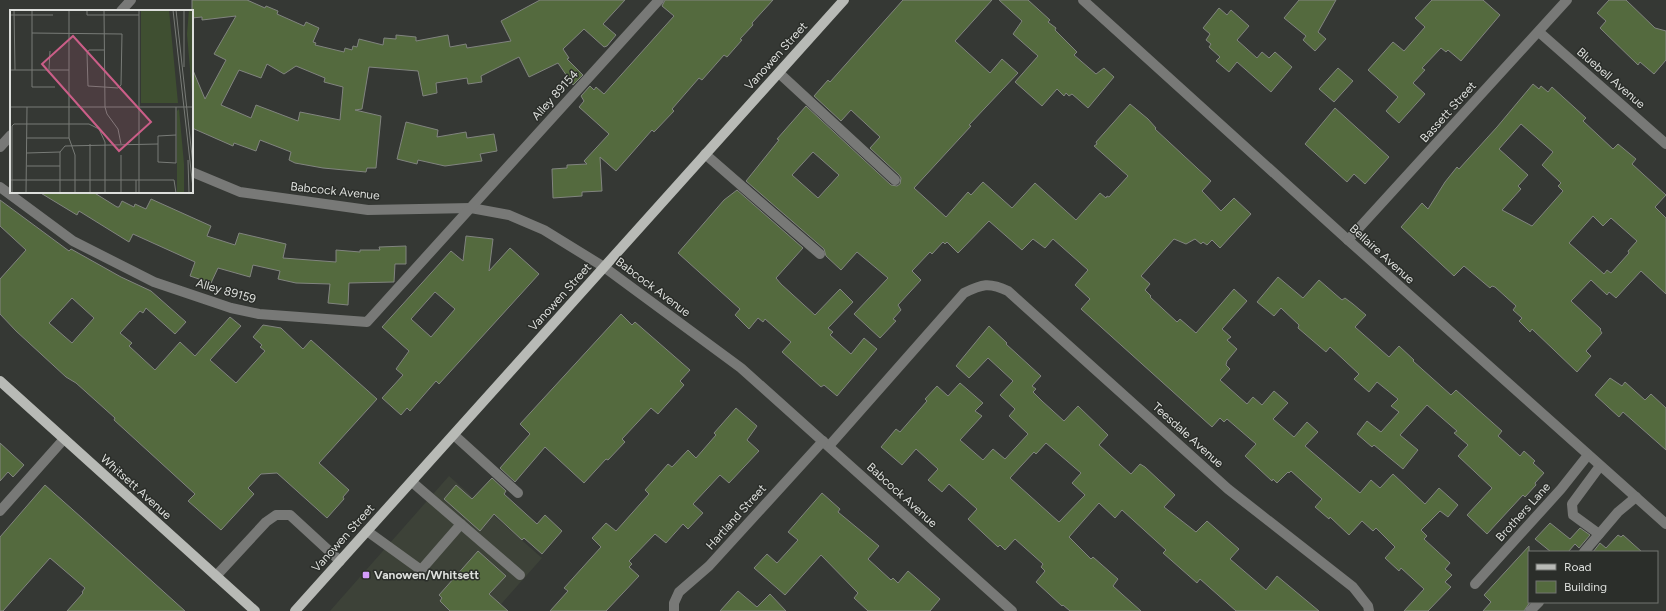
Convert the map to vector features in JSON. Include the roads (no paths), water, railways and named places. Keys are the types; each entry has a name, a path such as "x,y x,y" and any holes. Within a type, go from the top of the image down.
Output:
{"main road":[{"name":"Vanowen Street","path":"295,611 844,0"},
{"name":"Whitsett Avenue","path":"0,382 255,611"}],"street":[{"path":"122,10 131,0"},
{"name":"Alley 89154","path":"471,208 659,0"},
{"name":"Bellaire Avenue","path":"1083,0 1348,240 1666,524"},
{"name":"Bassett Street","path":"1348,240 1567,0"},
{"name":"Bluebell Avenue","path":"1539,32 1666,144"},
{"path":"778,73 896,180"},
{"path":"0,147 10,136"},
{"path":"705,154 820,254"},
{"name":"Babcock Avenue","path":"193,172 240,192 368,210 471,208 509,215 544,230 604,267 741,368 1012,611"},
{"name":"Alley 89159","path":"0,187 74,241 154,282 231,308 259,314 367,322 471,208"},
{"name":"Hartland Street","path":"674,611 674,604 679,592 709,566 826,443 964,293 986,284"},
{"name":"Teesdale Avenue","path":"986,284 996,285 1008,291 1228,489 1353,587 1368,606 1369,611"},
{"path":"454,435 518,493"},
{"path":"0,511 64,439"},
{"name":"Brothers Lane","path":"1475,584 1561,489 1588,455"},
{"path":"1599,534 1573,515 1572,504 1600,466"},
{"path":"412,482 520,575"},
{"path":"1585,551 1618,512 1636,497"},
{"path":"216,576 266,522 276,515 290,515 340,561"},
{"path":"367,531 421,570 461,524"},
{"path":"1530,611 1538,603"}],"place":[{"name":"Vanowen/Whitsett","path":"366,575"}]}
